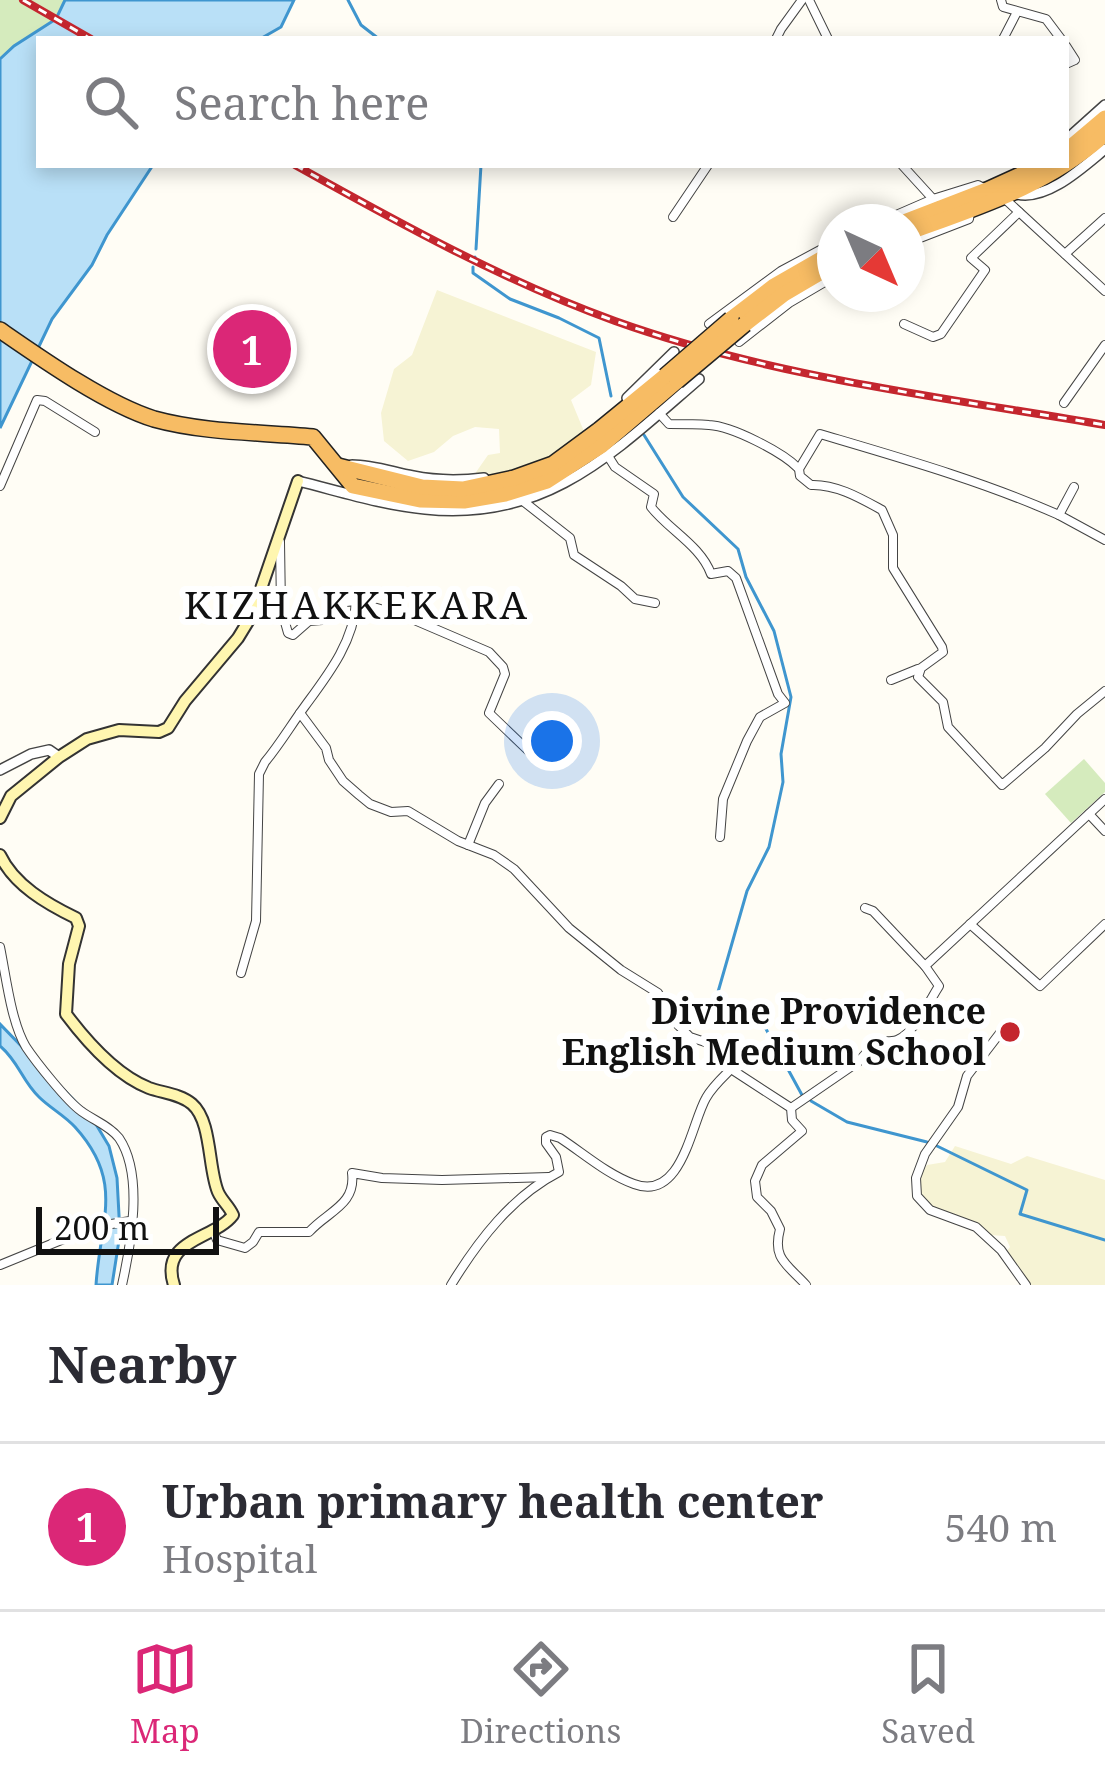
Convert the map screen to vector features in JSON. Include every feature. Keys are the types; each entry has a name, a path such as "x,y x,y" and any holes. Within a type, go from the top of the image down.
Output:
{"highway":[{"path":"1069,148 1105,118"},
{"path":"1069,163 1105,134"},
{"path":"925,226 970,210 1037,168"},
{"path":"925,215 1062,168"},
{"path":"0,329 46,362 128,409 200,427 313,437 352,486 420,500 464,501 547,482 583,458 775,286 817,262"},
{"path":"738,321 817,275"},
{"path":"335,466 422,487 463,489 514,478 554,464 671,378"}],"main road":[{"path":"0,818 11,796 87,740 118,730 159,732 168,728 252,615 298,481"},
{"path":"0,855 13,877 76,918 79,926 66,988 66,1014 85,1039 125,1074 193,1105 202,1117 217,1189 233,1215 223,1227 182,1248 173,1262 174,1285"}],"street":[{"path":"778,36 805,0 826,36"},
{"path":"1001,0 1003,7 1046,20 1059,36"},
{"path":"1005,36 1017,12"},
{"path":"1069,137 1105,105"},
{"path":"923,204 978,185 1030,196 1079,170 1105,149"},
{"path":"674,218 706,168"},
{"path":"905,168 933,200"},
{"path":"1003,190 1020,168"},
{"path":"1003,190 1019,212 1105,291"},
{"path":"925,235 969,219 970,210"},
{"path":"904,324 933,337 941,334 985,270 971,258 1019,212"},
{"path":"1065,254 1105,218"},
{"path":"709,324 817,252"},
{"path":"740,342 817,287"},
{"path":"1064,403 1105,345"},
{"path":"335,466 366,465 449,481 518,470 549,458 579,438 674,352"},
{"path":"298,481 423,509 472,511 523,501 552,491 608,456 700,379"},
{"path":"0,486 37,400 95,432"},
{"path":"659,413 670,424 712,425 742,436 787,457 811,485 821,484 882,510 893,536 893,568 943,652 921,668 891,680"},
{"path":"798,465 820,434 1021,498 1105,540"},
{"path":"608,456 654,494 651,507 706,561 711,574 728,571 736,578 784,703 760,717 747,741 723,799 720,837"},
{"path":"1060,515 1073,487"},
{"path":"523,501 570,538 574,555 635,599 655,603"},
{"path":"280,534 281,608 288,633 293,635 309,621 322,620 347,601 405,616 489,652 505,674 489,713 538,760"},
{"path":"241,973 256,922 260,774 340,654 356,602"},
{"path":"921,668 918,677 943,703 948,727 1002,785 1105,692"},
{"path":"300,713 343,781 370,804 391,812 408,811 514,869 569,928 658,993 690,1037 711,1044 730,1069 791,1108"},
{"path":"0,770 31,754 49,750 58,757"},
{"path":"468,845 485,803 499,784"},
{"path":"926,966 1105,799"},
{"path":"1089,814 1105,831"},
{"path":"791,1108 858,1062 877,1041 903,1037 939,986 926,966 865,908"},
{"path":"970,924 1040,986 1105,924"},
{"path":"0,946 25,1045 76,1108 118,1137 132,1170 130,1248 122,1285"},
{"path":"1000,1034 968,1076 958,1107 926,1154 916,1178 917,1196 930,1210 976,1227 1026,1285"},
{"path":"451,1285 489,1230 527,1193 559,1172 545,1137 550,1135 634,1185 656,1185 689,1148 706,1096 730,1069"},
{"path":"791,1108 792,1120 802,1131 762,1165 755,1180 758,1197 780,1229 778,1255 806,1285"},
{"path":"213,1230 217,1240 244,1248 259,1232 309,1232 351,1195 352,1173 442,1180 550,1177"},
{"path":"0,1265 93,1227 130,1221"}],"shaded area":[{"path":"437,290 596,352 591,385 571,400 588,441 556,469 465,488 488,455 500,453 499,429 475,427 453,436 434,452 408,461 384,441 381,413 394,369 412,355"},
{"path":"955,1146 1011,1164 1027,1156 1105,1180 1105,1285 1029,1285 1006,1252 1010,1247 1005,1236 990,1235 931,1208 920,1195 919,1178 927,1165 945,1162"}],"green space":[{"path":"0,0 65,0 56,19 0,59"},
{"path":"1084,759 1105,783 1105,792 1071,823 1045,794"}],"water":[{"path":"65,0 294,0 281,27 265,36 36,36 36,168 151,168 92,265 52,319 0,428 0,59 56,19"},
{"path":"0,1024 94,1121 109,1146 117,1178 120,1234 112,1285 96,1285 106,1202 100,1166 75,1127 33,1091 0,1046"}],"waterway":[{"path":"348,0 361,25 375,36"},
{"path":"476,249 481,168"},
{"path":"473,267 473,273 510,299 599,338 611,396"},
{"path":"644,435 683,497 738,549 746,577 774,631 791,697 781,754 783,782 769,847 747,891 718,992 766,1029 802,1095"},
{"path":"811,1101 847,1122 927,1142"},
{"path":"937,1146 1027,1190 1020,1214 1105,1240"}],"railway":[{"path":"23,0 86,36"},
{"path":"300,168 492,269 573,305 674,340 857,384 1105,425"}],"place":[{"name":"Urban primary health center","path":"252,349"},
{"name":"Divine Providence English Medium School","path":"1010,1032"}],"district":[{"name":"KIZHAKKEKARA","path":"357,605"}]}
